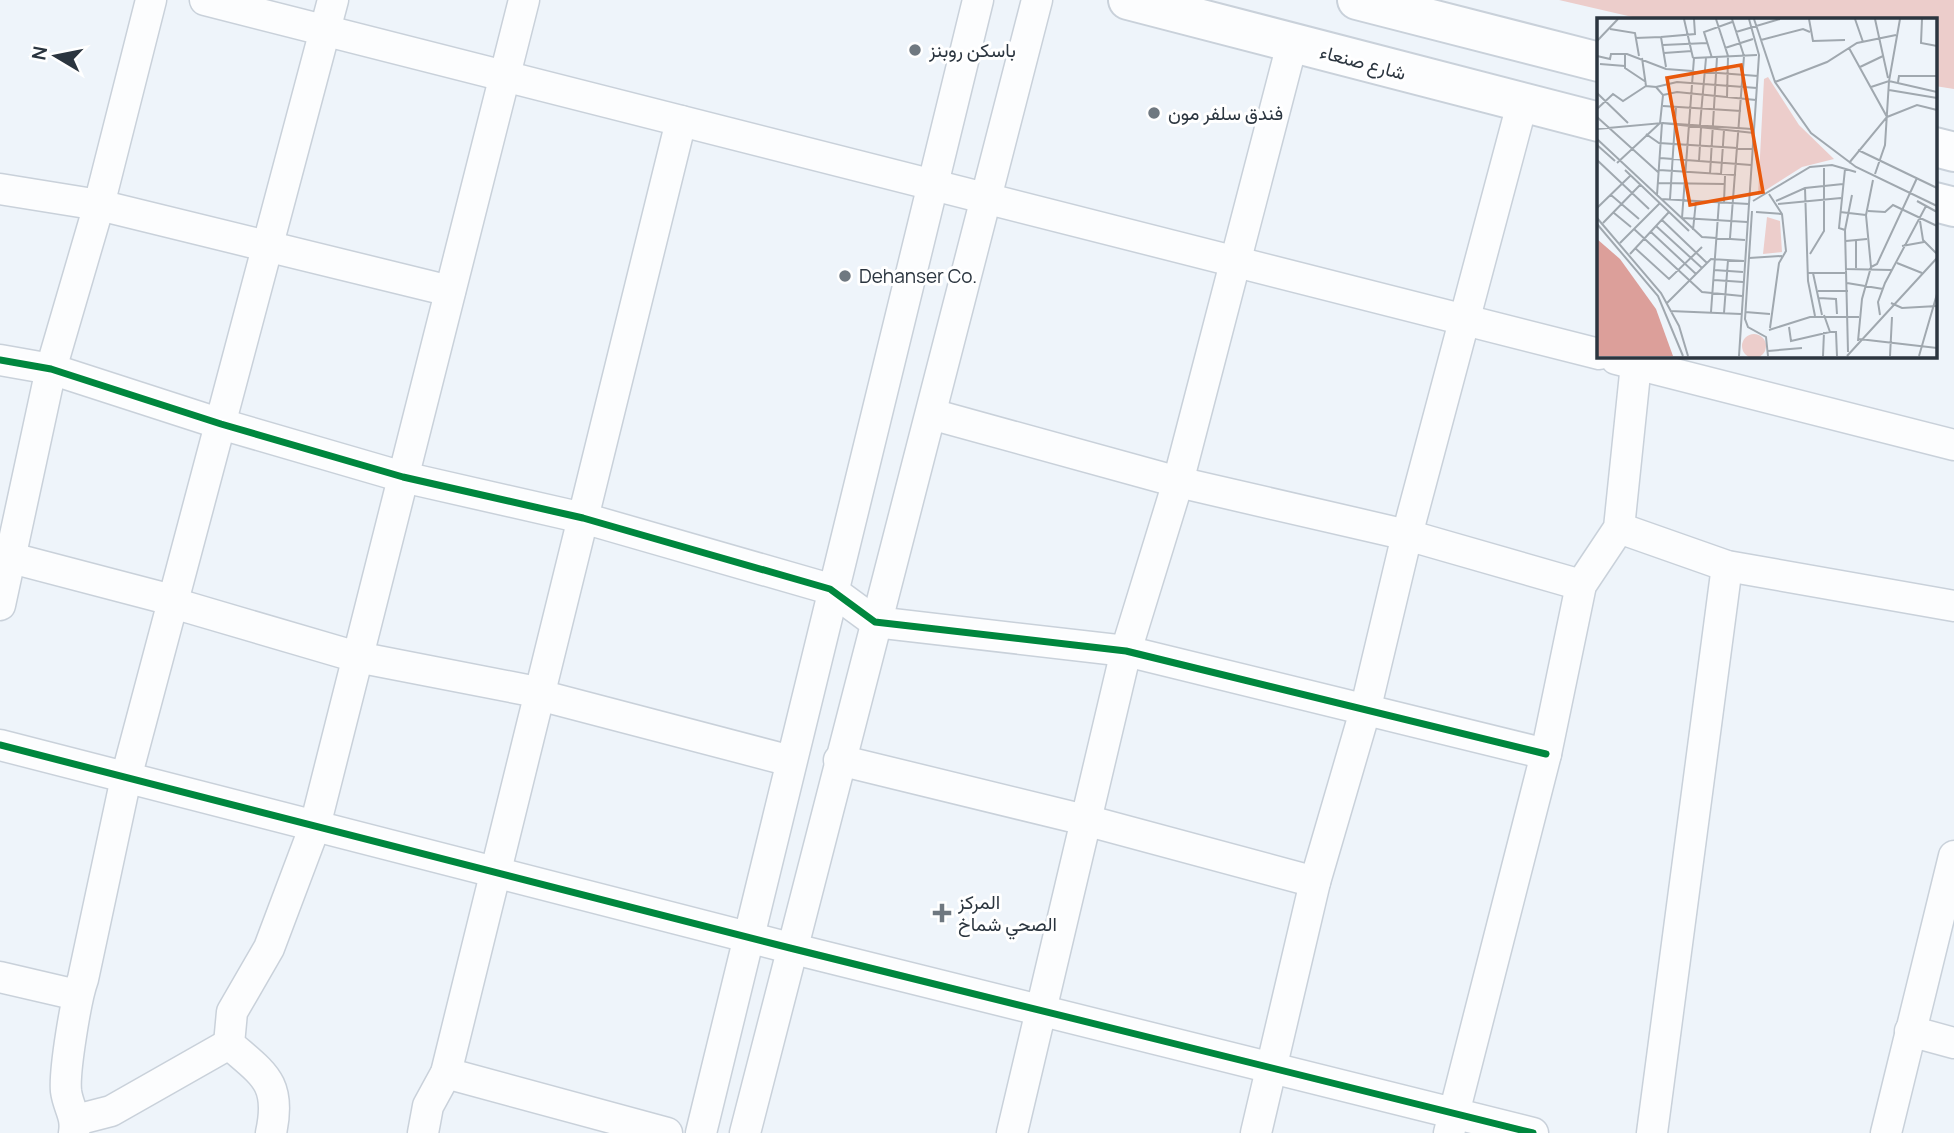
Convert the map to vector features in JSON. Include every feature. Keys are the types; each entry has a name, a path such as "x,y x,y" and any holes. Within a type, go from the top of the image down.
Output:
{"highway":[{"name":"شارع صنعاء","path":"1128,0 1597,122"},
{"path":"1357,0 1597,61"},
{"path":"1937,148 1954,152"},
{"path":"1937,203 1954,207"}],"street":[{"path":"0,605 5,556 51,369 99,205 151,0"},
{"path":"205,0 1597,354"},
{"path":"229,1044 111,1111 75,1126 66,1091 77,995 83,979 126,778 333,0"},
{"path":"229,1044 232,1012 269,948 314,826 524,0"},
{"path":"701,1133 978,0"},
{"path":"745,1133 790,948 1037,0"},
{"path":"1012,1133 1126,651 1178,482 1292,44"},
{"path":"1256,1133 1315,882 1364,711 1407,535 1522,104"},
{"path":"423,1133 428,1106 446,1073 681,121"},
{"path":"0,189 99,205 450,291"},
{"path":"1609,357 1954,444"},
{"path":"0,360 51,369 220,424 403,477 583,518 832,592 875,622 1126,651 1546,754"},
{"path":"1451,1124 1546,754 1581,585 1619,528 1636,364"},
{"path":"931,414 1178,482 1407,535 1581,585"},
{"path":"1619,528 1727,566 1954,606"},
{"path":"5,556 168,599 173,603 357,657 537,692 539,695 791,761"},
{"path":"1652,1133 1727,566"},
{"path":"0,746 1272,1070 1451,1124 1533,1133"},
{"path":"839,760 1085,820 1315,882"},
{"path":"1886,1133 1954,856"},
{"path":"0,977 77,995"},
{"path":"1910,1031 1954,1043"},
{"path":"229,1044 257,1065 269,1083 276,1108 271,1133"},
{"path":"446,1073 667,1133"}],"shaded area":[{"path":"1559,0 1954,0 1954,89 1937,86 1937,18 1637,18"}],"cycle path":[{"path":"0,360 51,369 221,424 403,477 583,518 830,589 875,622 1126,651 1546,754"},
{"path":"0,745 790,948 1533,1133"}],"place":[{"name":"باسكن روبنز","path":"915,50"},
{"name":"فندق سلفر مون","path":"1154,113"},
{"name":"Dehanser Co.","path":"845,276"},
{"name":"المركز الصحي شماخ","path":"942,913"}]}
